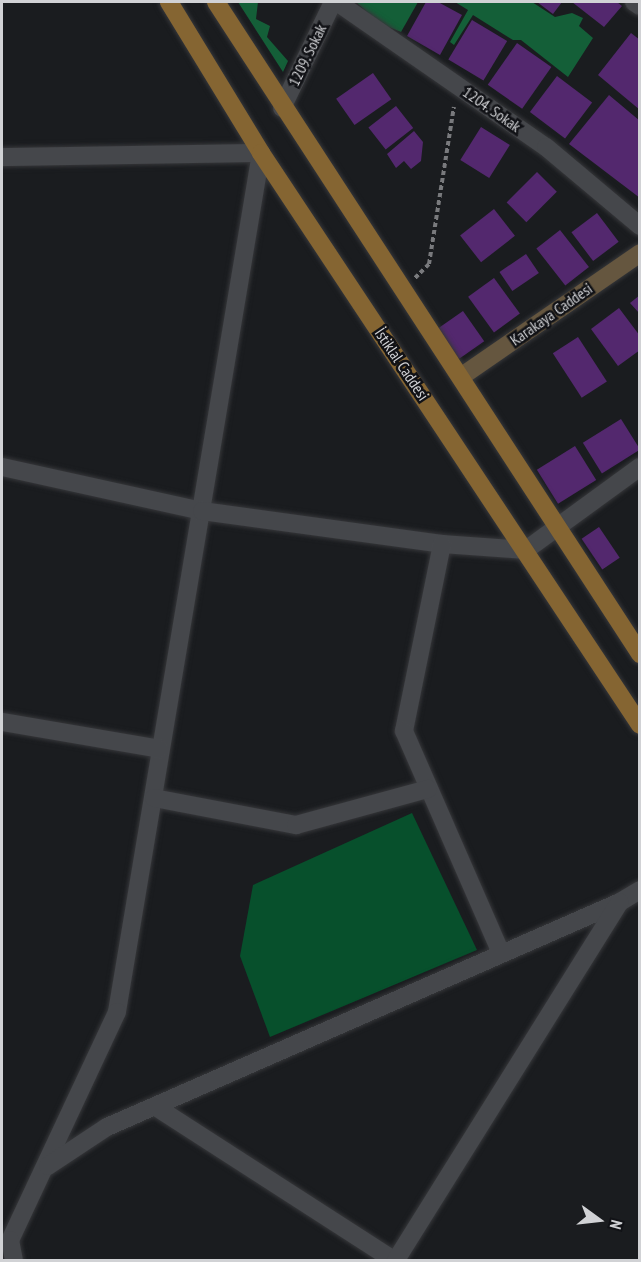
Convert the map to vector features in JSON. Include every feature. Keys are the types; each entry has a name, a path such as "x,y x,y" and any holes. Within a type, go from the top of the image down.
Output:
{"main road":[{"name":"İstiklal Caddesi","path":"169,2 261,153 526,550 639,725"},
{"path":"216,2 282,108 462,376 556,527 639,654"}],"street":[{"name":"1209. Sokak","path":"282,108 335,2"},
{"name":"1204. Sokak","path":"335,2 555,154 639,226"},
{"path":"634,2 639,6"},
{"path":"2,157 261,153 117,1012 48,1166 6,1239 14,1260"},
{"name":"Karakaya Caddesi","path":"462,376 639,253"},
{"path":"2,467 202,511 442,544 526,550 639,467"},
{"path":"442,544 404,731 501,953"},
{"path":"2,722 160,749"},
{"path":"154,798 296,825 428,789"},
{"path":"48,1166 107,1127 620,902 639,890"},
{"path":"156,1107 395,1260 620,902"}],"path":[{"path":"404,290 429,264 457,85"}],"green space":[{"path":"238,2 258,2 256,19 270,26 267,37 288,61 283,72"},
{"path":"356,2 418,2 401,32 379,23"},
{"path":"455,2 532,2 555,17 572,13 583,18 579,26 593,38 568,77 521,40 513,40 473,15 454,45 450,42 468,10"},
{"path":"412,813 477,950 270,1037 240,956 253,885"}],"building":[{"path":"426,2 438,2 462,15 440,55 407,36"},
{"path":"537,2 562,2 553,14"},
{"path":"572,2 617,2 622,6 604,27"},
{"path":"472,20 507,41 483,81 448,59"},
{"path":"631,33 640,40 640,110 598,75"},
{"path":"517,43 551,67 522,109 488,85"},
{"path":"373,73 391,99 354,125 336,99"},
{"path":"557,76 592,102 565,138 530,112"},
{"path":"609,95 640,121 640,198 569,144"},
{"path":"396,106 413,128 386,150 368,128"},
{"path":"481,127 510,145 489,178 460,160"},
{"path":"414,131 423,142 421,161 411,169 404,161 396,168 387,154"},
{"path":"537,172 557,192 526,222 507,202"},
{"path":"494,209 515,236 481,262 460,235"},
{"path":"597,213 619,242 593,261 571,232"},
{"path":"560,230 589,267 565,286 536,248"},
{"path":"526,254 539,273 512,291 499,272"},
{"path":"494,278 520,314 494,332 468,297"},
{"path":"640,295 640,314 630,303"},
{"path":"619,308 640,336 640,350 618,366 591,329"},
{"path":"463,311 484,341 459,359 438,329"},
{"path":"578,337 607,381 582,398 553,353"},
{"path":"621,419 640,450 602,473 583,443"},
{"path":"575,446 596,480 558,504 537,470"},
{"path":"599,527 620,558 602,569 582,539"}]}
